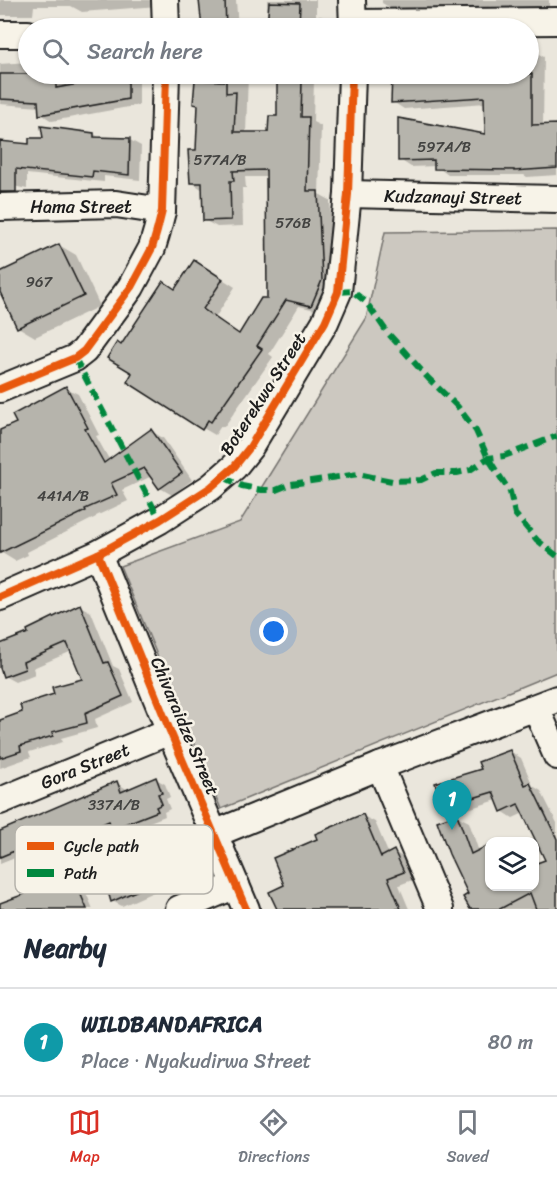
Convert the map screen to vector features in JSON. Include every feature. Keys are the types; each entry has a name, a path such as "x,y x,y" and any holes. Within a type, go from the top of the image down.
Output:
{"street":[{"path":"165,0 166,18"},
{"path":"352,17 403,18"},
{"path":"539,21 557,21"},
{"path":"0,34 18,34"},
{"path":"0,389 75,358 84,351 144,266 152,248 162,211 166,84"},
{"name":"Boterekwa Street","path":"0,597 98,554 160,520 211,487 234,467 250,447 325,322 338,292 348,194 352,84"},
{"name":"Kudzanayi Street","path":"348,194 557,199"},
{"name":"Hama Street","path":"0,207 116,204 162,211"},
{"name":"Chivaraidze Street","path":"98,554 210,825"},
{"path":"214,834 380,766 546,703 557,756"},
{"name":"Gora Street","path":"0,801 170,731"},
{"path":"380,766 441,909"},
{"name":"Chivaraidze Street","path":"214,834 246,909"},
{"path":"179,909 236,885"}],"shaded area":[{"path":"557,230 557,672 221,809 120,566 240,522 366,319 385,232"}],"building":[{"path":"199,0 225,0 226,18 201,18"},
{"path":"269,2 300,3 299,18 268,18"},
{"path":"0,74 18,74 18,84 56,84 56,88 78,84 128,84 128,99 39,115 38,101 0,99"},
{"path":"195,84 226,84 226,93 236,92 234,132 268,132 269,116 277,116 277,84 302,84 301,117 309,117 307,191 318,191 322,280 311,306 286,300 257,346 262,349 211,422 208,420 202,430 127,382 132,373 107,358 117,342 121,345 163,281 175,289 194,260 223,279 203,309 239,334 261,298 267,298 266,170 233,171 234,181 230,181 231,220 203,221 202,183 190,183 188,150 196,150 198,105 193,104"},
{"path":"392,84 532,84 532,125 557,124 557,168 514,171 434,169 434,160 398,161 398,118 485,134 484,97 391,103"},
{"path":"41,126 94,133 94,137 130,138 129,175 93,171 92,177 16,169 16,192 0,192 0,141 29,144 29,138 43,138"},
{"path":"59,244 84,296 17,328 0,292 0,272"},
{"path":"66,386 88,428 85,429 104,463 151,429 182,473 159,489 144,468 111,483 117,495 0,553 0,430 16,423 12,415"},
{"path":"80,604 104,663 108,662 123,696 85,713 87,723 52,732 53,736 20,746 21,751 0,758 0,720 22,712 20,705 54,694 52,687 82,679 67,643 23,662 25,669 3,677 0,668 0,644 28,633 27,630"},
{"path":"510,750 525,785 530,783 557,839 557,909 536,909 530,893 500,909 470,909 463,897 468,894 449,854 437,821 457,814 471,854 485,847 485,891 539,891 539,862 545,860 539,848 539,837 534,837 518,804 501,812 493,792 443,807 435,783 481,769 478,762"},
{"path":"156,777 162,793 158,794 162,804 156,807 158,811 122,825 110,825 109,821 100,825 15,825 15,851 0,857 0,831 117,781 121,792"},
{"path":"363,814 381,857 394,850 404,872 388,878 401,909 277,909 269,892 284,885 273,858 317,839 315,834"},
{"path":"25,894 81,894 87,909 0,909 0,903"},
{"path":"109,894 129,894 111,902"}],"marked path":[{"path":"338,292 352,291 366,302 387,332 429,379 458,407 476,431 488,458 510,492 515,514 537,540 557,556"},
{"path":"75,358 160,520"},
{"path":"223,477 242,486 262,490 276,490 291,484 358,474 392,481 421,480 436,473 457,473 470,470 488,458 504,456 557,436"}],"cycle path":[{"path":"0,389 75,358 84,351 131,287 152,248 162,211 166,84"},
{"path":"0,597 98,554 160,520 211,487 234,467 250,447 325,322 338,292 348,194 352,84"},
{"path":"98,554 210,825"},
{"path":"213,832 246,909"}],"place":[{"name":"WILDBANDAFRICA","path":"452,830"}]}
